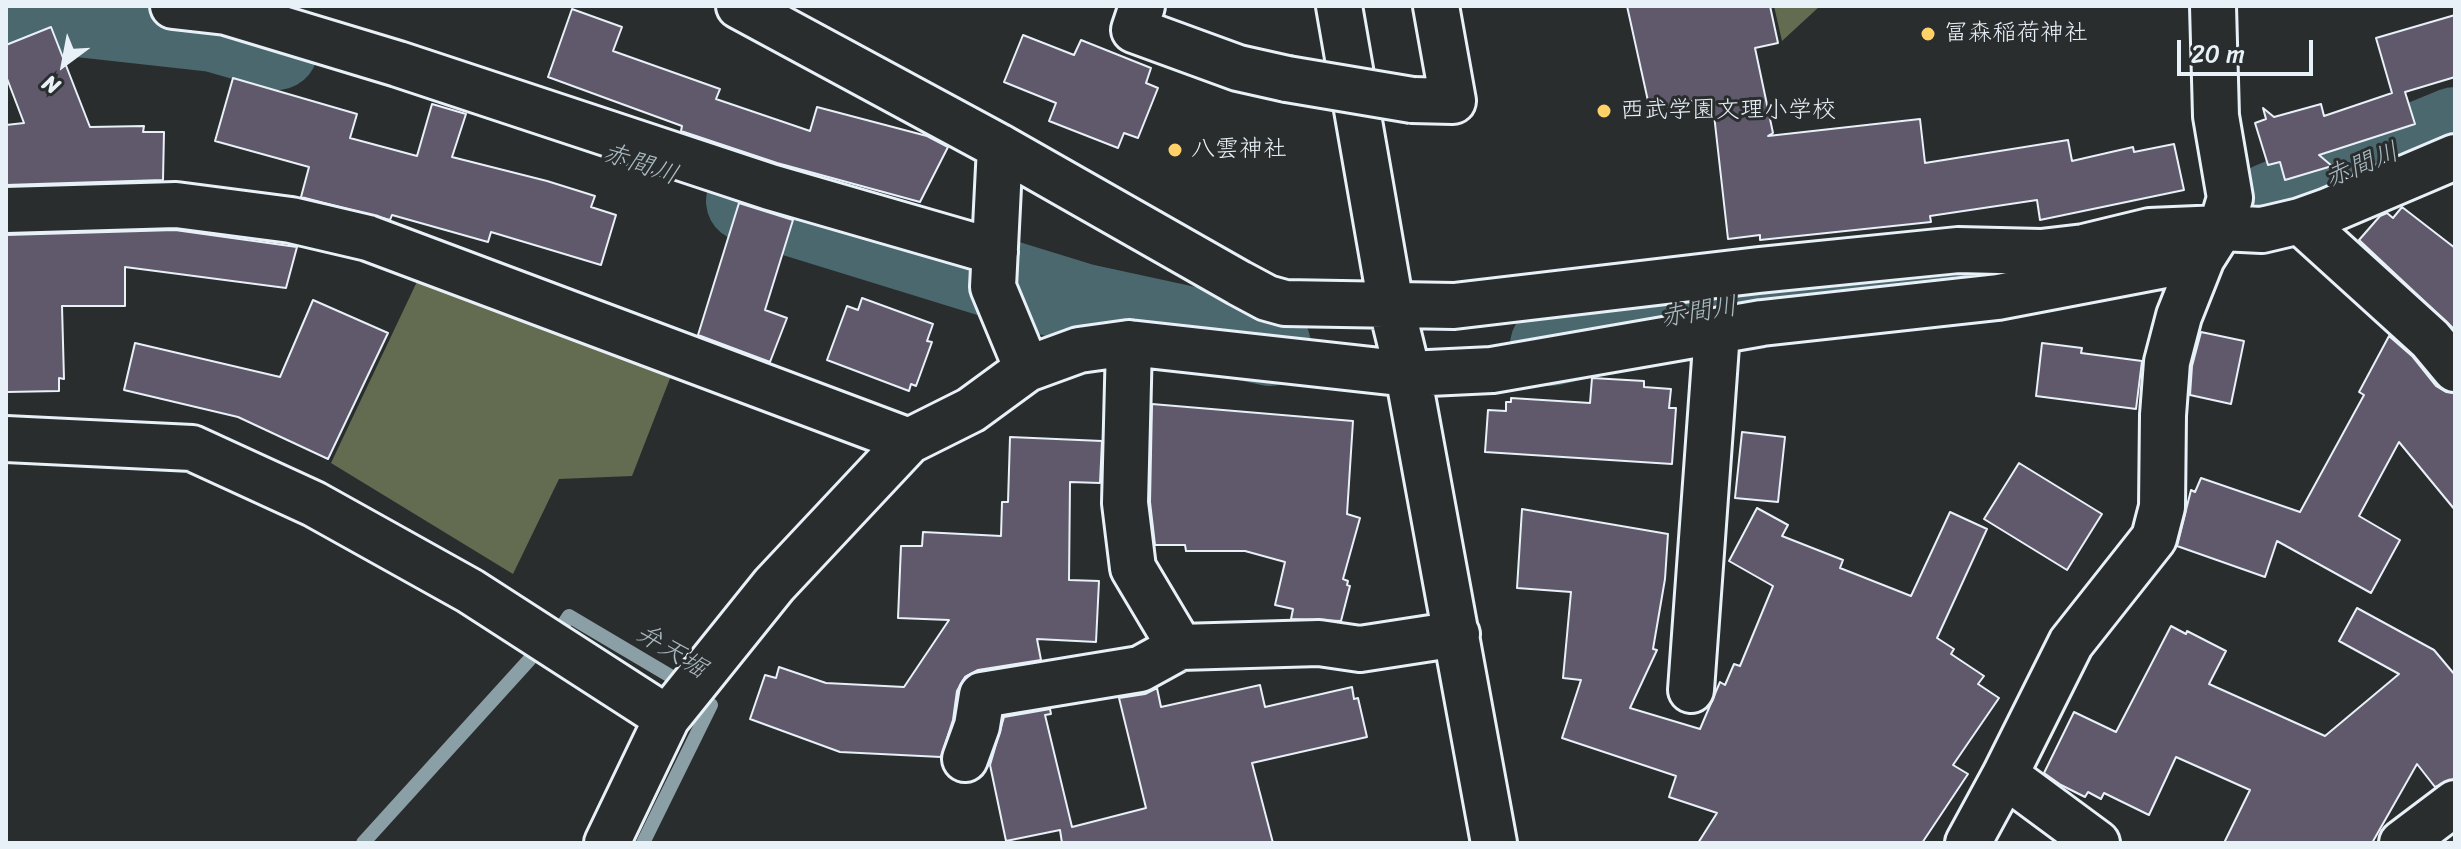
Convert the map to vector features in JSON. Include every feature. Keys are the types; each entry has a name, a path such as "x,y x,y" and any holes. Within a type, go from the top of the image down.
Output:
{"street":[{"path":"173,6 226,12 413,69 770,187 994,268"},
{"path":"739,6 1000,147 1267,298 1285,303 1454,306 1958,250 2041,252 2084,247 2150,231 2211,243"},
{"path":"1142,6 1134,30 1238,68 1412,100 1453,101 1436,6"},
{"path":"1339,6 1391,305 1408,374 1494,843"},
{"path":"1968,843 2071,643 2154,538 2162,507 2167,362 2179,316 2230,198 2216,116 2213,6"},
{"path":"1000,147 994,268 1027,369"},
{"path":"607,843 683,699 774,585 909,441 971,410 1027,369 1079,350 1129,343 1408,374 1492,370 1762,323 1998,297 2300,221 2455,157"},
{"path":"6,210 176,205 291,220 368,238 909,441"},
{"path":"2300,221 2430,339 2455,369"},
{"path":"1759,270 1762,323"},
{"path":"1691,690 1717,332"},
{"path":"1129,343 1125,503 1133,568 1180,647"},
{"path":"6,439 192,448 314,504 470,591 683,699"},
{"path":"965,759 977,726 982,695 1140,669 1180,647 1319,643 1360,649 1457,634"},
{"path":"2005,775 2097,843"},
{"path":"2402,843 2455,803"}],"green space":[{"path":"1774,6 1820,6 1782,41"},
{"path":"423,269 676,363 632,476 559,479 513,574 331,463"}],"building":[{"path":"1627,6 1770,6 1778,43 1755,48 1773,133 1768,136 1920,119 1925,163 2068,140 2072,161 2133,147 2134,152 2174,144 2184,190 2040,220 2037,200 1930,216 1931,222 1760,240 1760,235 1728,239 1712,97 1650,110"},
{"path":"572,9 622,27 613,51 720,89 716,99 810,131 817,107 927,136 948,147 920,202 777,163 681,131 682,126 548,77"},
{"path":"2455,15 2455,77 2405,92 2415,124 2319,155 2332,166 2285,180 2280,162 2268,165 2255,123 2266,119 2263,108 2274,117 2321,104 2324,116 2392,93 2376,38"},
{"path":"51,27 90,127 144,126 143,132 164,132 163,180 6,185 6,125 24,123 6,76 6,45"},
{"path":"1023,35 1074,55 1081,40 1151,68 1146,83 1158,88 1138,138 1124,133 1118,148 1049,121 1056,103 1004,82"},
{"path":"233,78 357,114 350,138 417,156 432,104 466,114 452,157 595,196 591,207 616,215 601,265 491,232 488,242 392,215 390,220 301,197 309,167 215,141"},
{"path":"739,203 793,220 765,310 787,318 770,362 698,335"},
{"path":"2402,207 2455,248 2455,330 2359,240 2380,216 2387,213 2393,218"},
{"path":"175,230 297,247 286,288 125,267 125,306 62,306 64,379 59,378 59,391 7,392 6,235"},
{"path":"862,298 933,324 927,341 932,342 916,386 911,384 909,391 827,360 847,306 858,310"},
{"path":"313,300 388,333 328,459 238,417 124,390 135,343 280,377"},
{"path":"2201,332 2244,341 2231,404 2190,395 2192,366"},
{"path":"2389,336 2412,356 2436,386 2455,393 2455,510 2399,442 2359,516 2400,540 2371,593 2277,541 2265,577 2177,546 2191,490 2195,492 2201,478 2300,512 2364,395 2359,392"},
{"path":"2042,343 2082,348 2081,353 2142,361 2136,409 2036,396"},
{"path":"1592,378 1644,381 1644,387 1671,389 1669,408 1676,408 1672,464 1485,452 1488,410 1506,411 1506,402 1511,402 1511,398 1590,403"},
{"path":"1152,404 1353,421 1347,514 1360,518 1343,579 1350,586 1341,621 1291,619 1293,609 1275,605 1285,562 1245,551 1186,551 1185,545 1155,545 1150,502"},
{"path":"1742,432 1785,437 1778,502 1735,498"},
{"path":"1010,437 1102,441 1100,483 1070,482 1069,580 1099,581 1096,642 1037,639 1041,660 978,670 965,677 957,691 953,720 941,757 840,752 750,719 765,675 776,678 779,667 826,683 904,687 949,620 898,618 901,546 922,546 923,532 1001,536 1002,502 1008,502"},
{"path":"2019,463 2102,514 2067,570 1984,519"},
{"path":"1757,508 1788,525 1782,536 1843,560 1840,568 1911,596 1950,512 1987,529 1937,638 1954,649 1951,654 1984,676 1978,684 1999,698 1953,765 1968,774 1922,843 1698,843 1717,813 1669,797 1676,776 1562,738 1581,680 1563,678 1571,592 1517,588 1522,509 1668,534 1665,579 1653,649 1657,650 1630,708 1700,729 1720,682 1725,685 1734,664 1740,666 1773,586 1729,561"},
{"path":"2357,608 2434,650 2455,675 2455,779 2435,787 2417,764 2372,843 2224,843 2250,790 2176,757 2149,815 2104,793 2101,799 2088,792 2085,797 2044,773 2074,712 2116,732 2171,626 2226,651 2209,684 2325,736 2399,674 2339,641"},
{"path":"1260,685 1265,707 1352,687 1354,699 1358,698 1367,737 1252,763 1273,843 1062,843 1060,830 1006,841 990,765 1004,717 1050,709 1051,714 1045,715 1072,827 1146,808 1119,698 1145,694 1157,688 1161,707"}],"waterway":[{"name":"赤間川","path":"6,8 214,31 277,49"},
{"name":"赤間川","path":"2270,204 2455,128"},
{"name":"赤間川","path":"747,201 1081,304 1270,345"},
{"name":"赤間川","path":"1551,345 1675,315 1924,281"},
{"name":"弁天堀","path":"561,628 569,616 672,677 711,705 643,843"},
{"path":"363,843 530,659"}],"place":[{"name":"冨森稲荷神社","path":"1928,34"},
{"name":"西武学園文理小学校","path":"1604,111"},
{"name":"八雲神社","path":"1175,150"}]}
